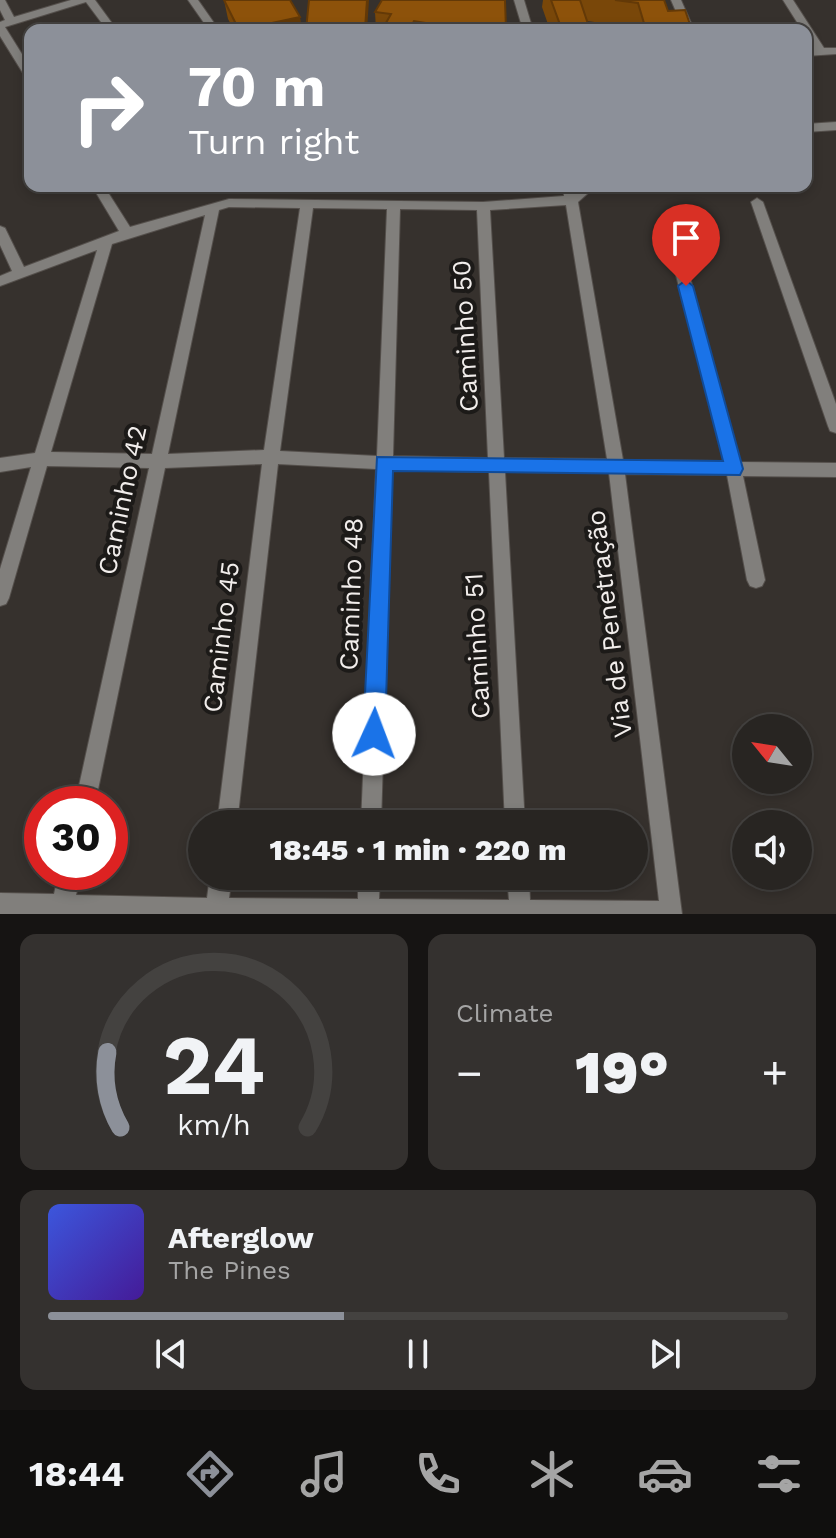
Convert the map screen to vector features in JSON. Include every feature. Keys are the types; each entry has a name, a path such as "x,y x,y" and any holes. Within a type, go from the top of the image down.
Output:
{"street":[{"path":"0,0 4,25 24,64"},
{"path":"4,25 82,0"},
{"path":"90,0 108,24"},
{"path":"193,0 210,24"},
{"path":"519,0 526,24"},
{"path":"676,0 686,24"},
{"path":"788,0 803,24"},
{"path":"812,38 821,52"},
{"path":"812,53 836,51"},
{"path":"812,128 836,126"},
{"path":"102,192 127,233"},
{"path":"221,206 224,192"},
{"path":"0,281 127,233 221,206 483,206 570,193"},
{"name":"Via de Penetração","path":"570,193 616,465 670,913"},
{"path":"757,202 836,426"},
{"name":"Caminho 42","path":"89,786 159,461 221,206"},
{"name":"Caminho 45","path":"229,810 271,457 307,206"},
{"name":"Caminho 50","path":"483,206 494,464"},
{"name":"Caminho 48","path":"372,810 394,207"},
{"path":"670,225 734,469 756,580"},
{"path":"0,231 20,273"},
{"path":"0,598 106,241"},
{"path":"0,465 39,459 159,461 271,457 384,463 836,470"},
{"name":"Caminho 51","path":"494,464 514,810"},
{"path":"62,910 66,890"},
{"path":"216,912 219,890"},
{"path":"368,912 369,890"},
{"path":"519,890 520,912"},
{"path":"0,904 62,910 670,913"}],"building":[{"path":"224,0 290,0 300,17 267,24 236,24"},
{"path":"309,0 367,0 365,24 307,24"},
{"path":"382,0 505,0 506,24 414,21 412,24 385,24 391,14 375,12"},
{"path":"551,0 580,0 588,24 560,24"},
{"path":"615,0 664,0 668,11 685,10 690,24 644,24 638,3"}],"route":[{"path":"374,734 384,463 734,469 686,286"}]}
